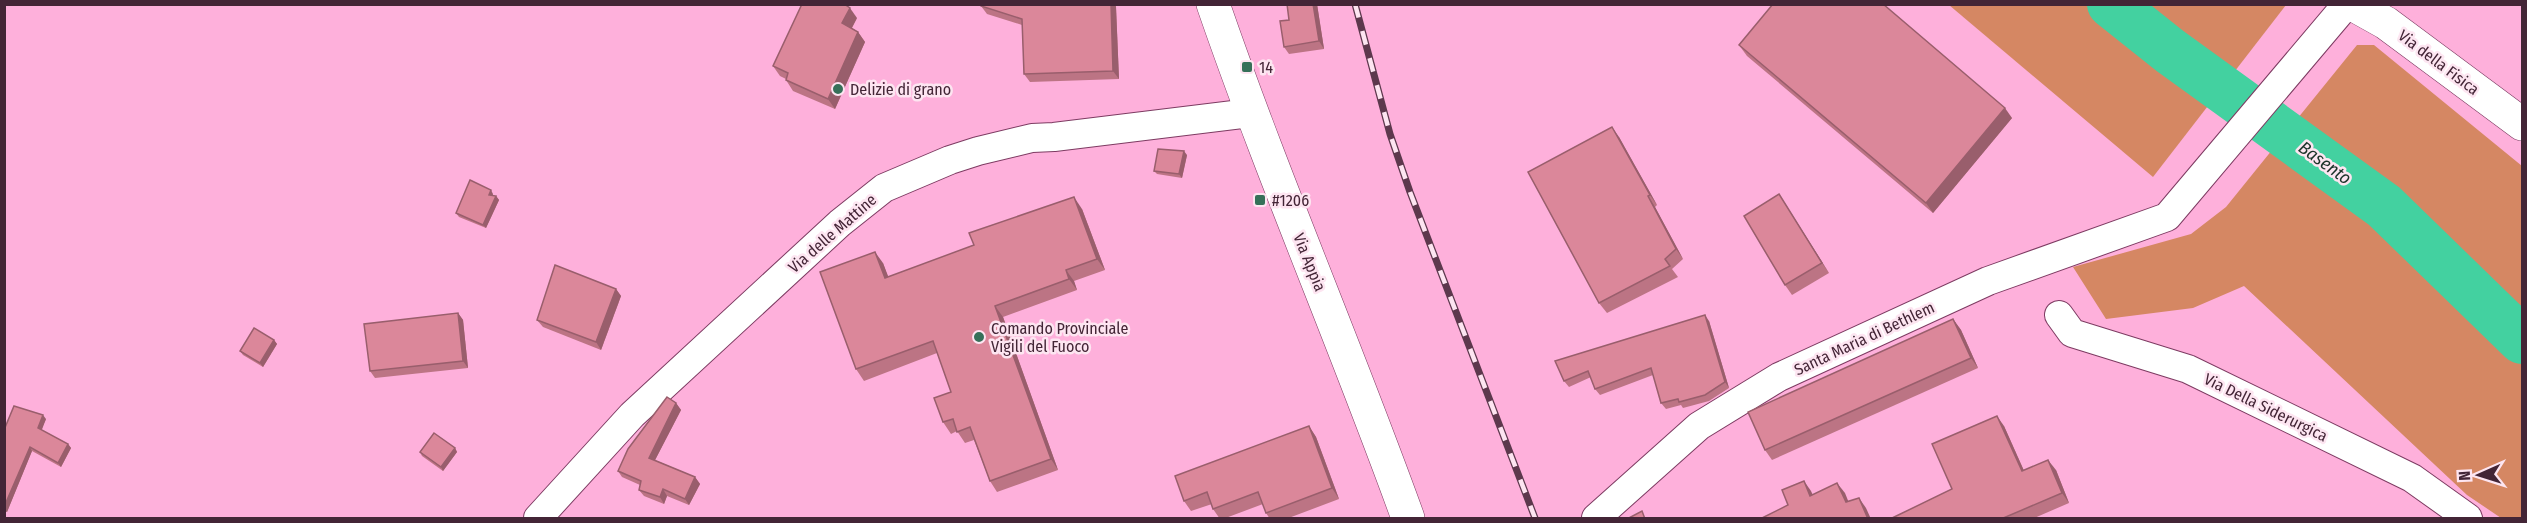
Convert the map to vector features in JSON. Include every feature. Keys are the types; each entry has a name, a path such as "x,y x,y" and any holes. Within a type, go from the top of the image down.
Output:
{"main road":[{"name":"Via Appia","path":"1213,4 1250,113 1362,392 1408,519"},
{"name":"Via della Fisica","path":"2352,4 2386,23 2523,124"}],"street":[{"name":"Santa Maria di Bethlem","path":"1596,519 1699,426 1779,377 1988,281 2168,217 2347,4"},
{"name":"Via delle Mattine","path":"538,519 632,415 840,223 884,188 950,160 1032,138 1250,113"},
{"name":"Via Della Siderurgica","path":"2059,315 2072,333 2188,369 2412,478 2468,519"}],"shaded area":[{"path":"1949,5 2286,5 2153,177"},
{"path":"2357,45 2374,45 2522,166 2522,518 2501,518 2467,495 2244,286 2193,308 2106,319 2073,267 2191,234 2226,207"}],"building":[{"path":"802,4 844,4 850,8 842,23 858,32 828,99 786,80 788,73 773,66"},
{"path":"981,4 1111,4 1113,71 1024,74 1022,19 981,6"},
{"path":"1287,4 1313,4 1319,41 1284,47 1280,21 1289,20"},
{"path":"1773,4 1883,4 2005,108 1926,203 1739,45"},
{"path":"1612,127 1650,195 1648,196 1676,249 1665,259 1670,266 1599,303 1528,172"},
{"path":"1158,149 1184,151 1179,174 1154,171"},
{"path":"470,180 491,190 489,195 496,196 483,225 456,213"},
{"path":"1779,194 1822,263 1785,285 1744,216"},
{"path":"1074,197 1097,259 1066,270 1069,279 995,306 1051,459 990,481 970,427 957,432 953,419 943,422 934,398 951,392 933,341 856,369 820,272 875,252 885,278 974,245 969,233"},
{"path":"555,265 616,289 596,342 537,320"},
{"path":"458,313 463,361 370,371 364,324"},
{"path":"1705,315 1725,382 1705,395 1679,402 1678,399 1661,403 1651,368 1595,389 1588,371 1564,381 1555,361"},
{"path":"1953,319 1971,358 1765,450 1748,412"},
{"path":"254,328 274,340 260,363 240,351"},
{"path":"667,397 676,403 649,458 695,477 685,499 663,489 660,497 639,490 641,481 618,471 628,449"},
{"path":"14,406 43,415 38,428 68,444 58,463 30,447 4,507 4,430"},
{"path":"1997,416 2022,471 2048,460 2062,493 2001,519 1890,519 1952,489 1932,444"},
{"path":"1309,426 1332,488 1266,513 1258,492 1213,509 1207,492 1184,501 1175,476"},
{"path":"434,433 455,448 441,467 420,452"},
{"path":"1804,481 1810,496 1837,483 1846,502 1859,498 1868,519 1760,519 1788,505 1782,490"},
{"path":"1642,511 1645,519 1627,519"}],"waterway":[{"name":"Basento","path":"2111,4 2170,51 2384,206 2522,340"}],"railway":[{"path":"1355,4 1390,134 1410,192 1535,518"}],"place":[{"name":"14","path":"1247,67"},
{"name":"Delizie di grano","path":"838,89"},
{"name":"#1206","path":"1260,200"},
{"name":"Comando Provinciale Vigili del Fuoco","path":"979,337"}]}
